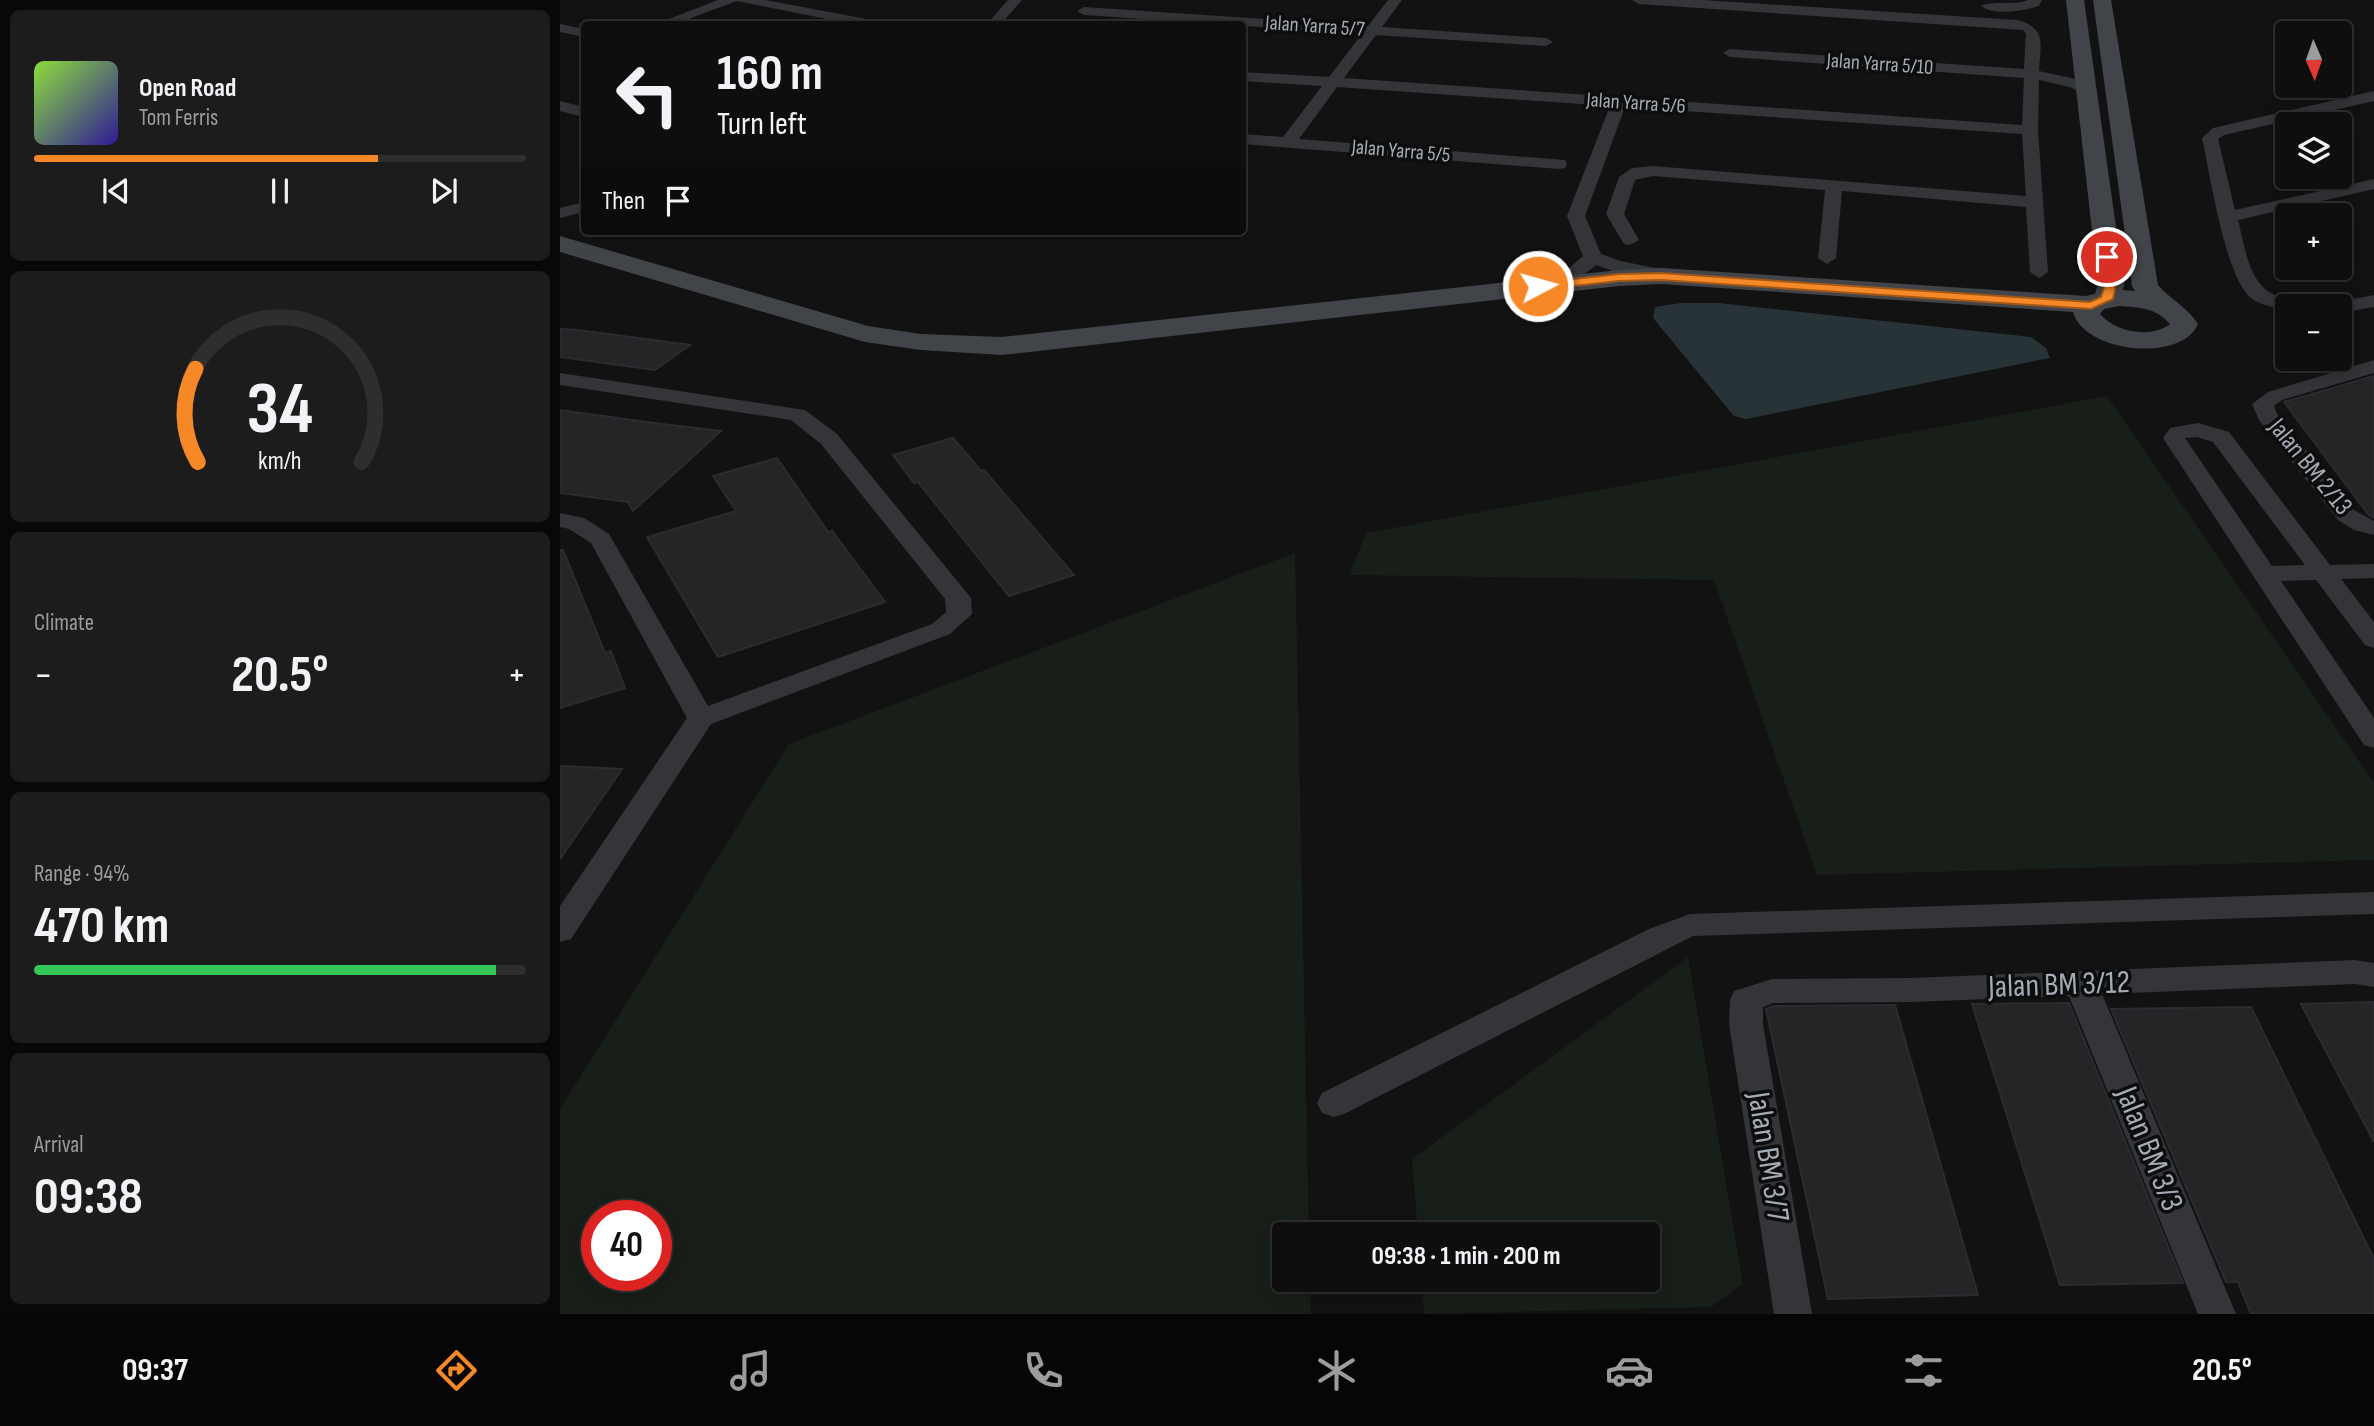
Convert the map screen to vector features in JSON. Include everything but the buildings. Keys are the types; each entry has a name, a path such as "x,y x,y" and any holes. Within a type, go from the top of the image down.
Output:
{"street":[{"path":"672,21 731,0"},
{"path":"743,0 856,21"},
{"path":"997,21 1015,0"},
{"path":"1288,142 1395,0"},
{"path":"1639,0 2017,24 2028,27 2033,34 2030,130 2039,272"},
{"path":"1871,0 1918,3"},
{"path":"2075,0 2111,284 2096,308"},
{"path":"2096,308 2106,331 2128,338 2153,339 2173,336 2181,331 2184,324 2180,317 2160,304 2145,286 2102,0"},
{"path":"1968,5 2024,7 2034,1"},
{"name":"Jalan Yarra 5/7","path":"1084,11 1236,21"},
{"name":"Jalan Yarra 5/7","path":"1246,22 1546,42"},
{"path":"560,28 581,32"},
{"name":"Jalan Yarra 5/10","path":"1730,53 2030,74 2055,74 2083,66"},
{"name":"Jalan Yarra 5/10","path":"2030,74 2075,83 2086,91"},
{"name":"Jalan Yarra 5/6","path":"1246,76 2030,130"},
{"path":"2275,302 2265,300 2249,288 2228,217 2210,138 2219,131 2374,96"},
{"path":"1619,102 1576,216 1594,257 1616,266 1670,277"},
{"path":"560,106 581,111"},
{"name":"Jalan Yarra 5/5","path":"1246,139 1559,164"},
{"path":"1630,240 1615,214 1627,177 1638,172 2035,202"},
{"path":"2228,217 2374,184"},
{"path":"1827,258 1834,186"},
{"path":"560,244 865,334 921,342 1002,346 1619,278 1670,277 2096,308"},
{"path":"1538,286 1575,272 1594,257"},
{"path":"560,267 816,345 856,354 957,364 1024,361 1621,295 1710,292 2096,308 2133,298 2160,304"},
{"path":"2352,305 2374,301"},
{"name":"Jalan BM 2/13","path":"2368,526 2346,515 2267,415 2263,404 2275,396 2374,366"},
{"path":"560,379 797,415 829,439 958,598 959,614 941,629 701,718 560,931"},
{"path":"2374,640 2221,437 2198,430 2178,433 2174,438 2374,739"},
{"path":"560,520 576,523 601,538 701,718"},
{"path":"2264,574 2374,571"},
{"path":"1334,1103 1660,937 1690,925 2374,904"},
{"name":"Jalan BM 3/12","path":"1746,1000 1772,991 2081,984 2355,972 2374,975"},
{"name":"Jalan BM 3/3","path":"2081,984 2217,1314"},
{"name":"Jalan BM 3/7","path":"1746,1000 1746,1024 1793,1314"}],"shaded area":[{"path":"1681,303 1719,303 2031,337 2046,348 2050,358 1746,419 1734,416 1653,318 1655,307"},
{"path":"2107,396 2374,783 2374,860 1817,875 1714,580 1349,575 1366,533"},
{"path":"1295,553 1309,1222 1272,1222 1272,1292 1310,1292 1311,1314 560,1314 560,1109 789,744"},
{"path":"1688,957 1743,1284 1711,1307 1424,1314 1423,1292 1660,1292 1660,1222 1417,1222 1412,1159"}],"route":[{"path":"1538,286 1661,276 2091,305 2107,299 2111,284 2107,257"}]}
